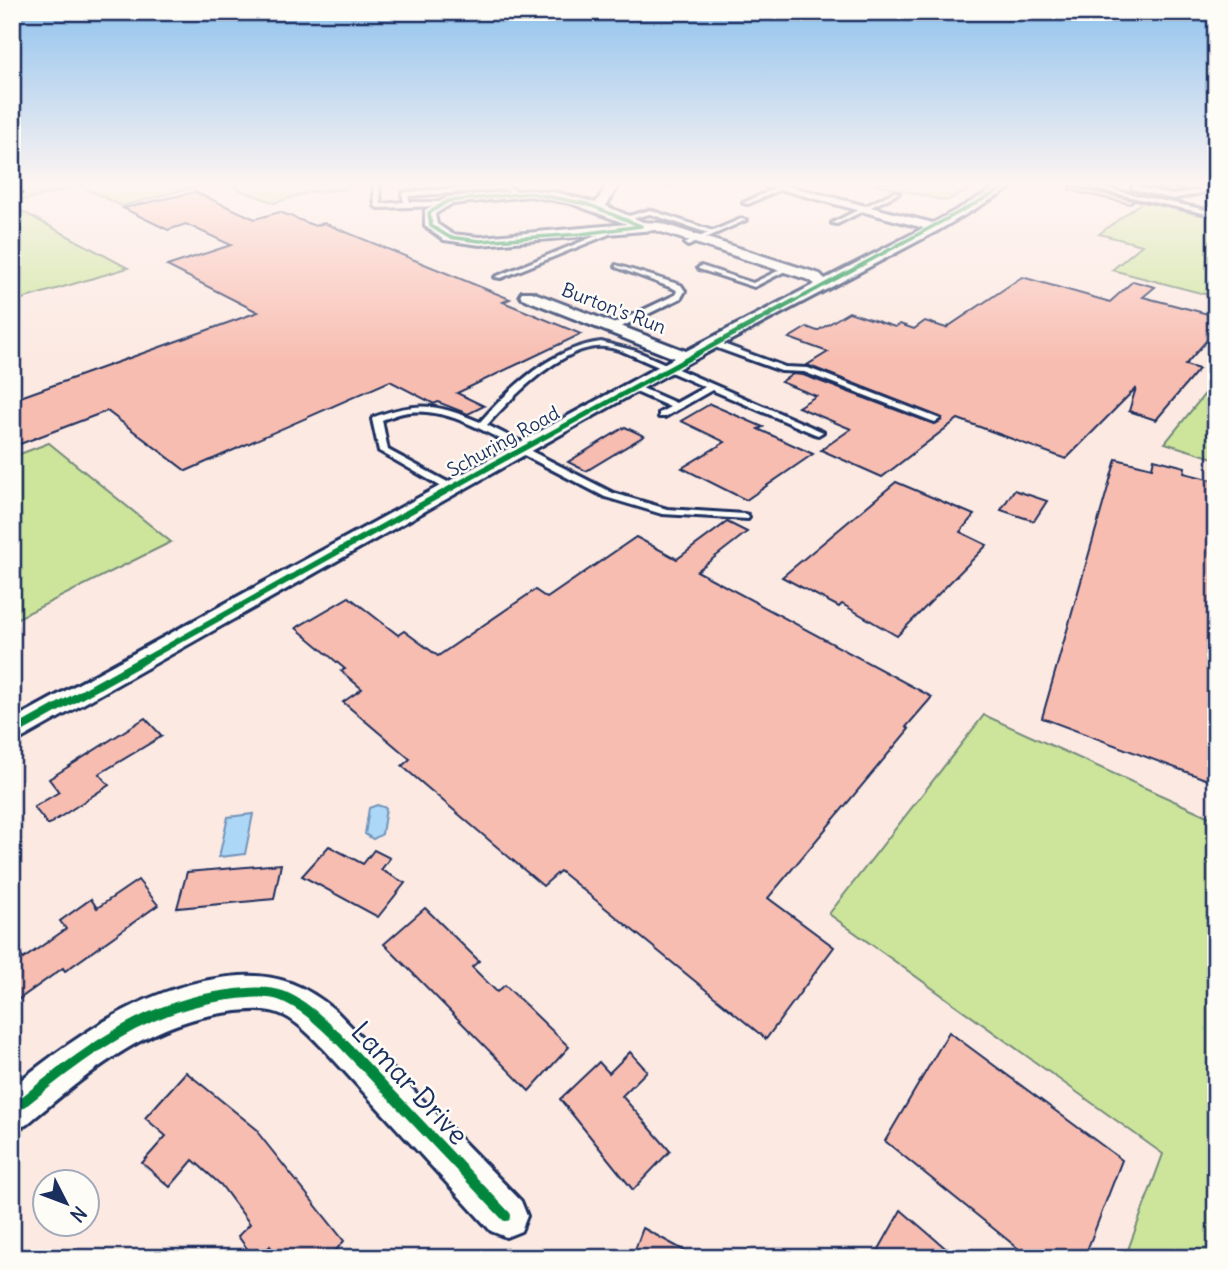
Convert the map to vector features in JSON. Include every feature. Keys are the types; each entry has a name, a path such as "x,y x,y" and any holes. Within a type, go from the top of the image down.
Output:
{"street":[{"path":"694,242 783,271 806,282 821,282"},
{"name":"Schuring Road","path":"12,733 821,282 905,242"},
{"name":"Burton's Run","path":"527,295 687,356"},
{"name":"Lamar Drive","path":"12,1111 69,1067 150,1014 184,1001 220,994 282,996 333,1032 506,1216"}],"lane":[{"path":"499,277 585,242"},
{"path":"612,328 678,296 681,291 678,287 618,266"},
{"path":"701,268 754,285 783,271"},
{"path":"712,343 784,369 804,370 934,419"},
{"path":"481,427 509,394 548,366 583,346 602,344 633,353 818,432"},
{"path":"632,387 677,407"},
{"path":"662,415 711,387"},
{"path":"451,488 384,450 377,419 405,409 432,408 518,444 520,450 609,495 666,512 744,517"}],"green space":[{"path":"12,242 80,242 128,268 12,302"},
{"path":"1131,242 1216,242 1216,297 1112,270 1142,245"},
{"path":"1216,380 1216,459 1165,443"},
{"path":"49,443 171,542 12,621 12,457"},
{"path":"984,715 1216,820 1216,1258 1125,1258 1163,1154 829,914"}],"water":[{"path":"377,805 386,808 382,834 373,839 365,834 369,808"},
{"path":"253,814 245,854 219,857 228,817"}],"building":[{"path":"225,242 371,242 510,299 503,302 581,334 457,393 484,406 468,414 438,402 434,404 390,381 186,471 107,411 12,447 12,400 258,312 167,266 231,245"},
{"path":"1022,277 1110,302 1133,281 1155,287 1143,297 1216,316 1216,330 1185,365 1199,369 1156,420 1129,411 1136,388 1066,459 958,419 882,477 821,450 851,429 798,407 816,396 781,382 793,374 803,375 934,424 942,418 807,365 828,352 789,338 807,327 817,331 849,312 895,327 900,324 914,329 925,321 946,328"},
{"path":"710,404 763,427 758,429 813,454 746,500 682,468 725,442 681,421"},
{"path":"625,427 644,436 586,471 568,462"},
{"path":"1116,459 1152,468 1154,459 1185,467 1184,473 1216,481 1216,783 1042,718"},
{"path":"896,482 974,515 960,532 987,545 897,636 842,604 839,607 782,577"},
{"path":"1014,490 1047,501 1034,521 1001,510"},
{"path":"727,522 747,532 697,571 932,697 906,727 909,729 768,898 834,947 766,1039 560,871 543,886 402,766 410,759 343,702 362,689 341,671 345,669 296,628 349,597 398,635 404,631 438,656 535,590 547,598 636,537 677,559"},
{"path":"145,718 162,736 99,774 109,785 48,825 34,807 59,792 49,779"},
{"path":"329,846 363,864 374,850 390,858 381,870 405,883 378,917 302,876"},
{"path":"281,864 274,899 177,908 187,872"},
{"path":"138,880 158,905 65,971 63,968 12,1004 12,942 23,959 66,929 60,921 91,899 97,908"},
{"path":"425,908 479,961 472,967 497,992 505,985 569,1047 529,1091 384,944"},
{"path":"949,1032 1122,1160 1084,1258 1030,1258 885,1141"},
{"path":"630,1052 647,1071 622,1096 670,1151 633,1190 560,1099 599,1062 609,1073"},
{"path":"186,1072 259,1131 344,1241 329,1258 279,1258 270,1246 259,1258 254,1258 238,1236 250,1224 221,1185 193,1160 170,1187 142,1163 166,1136 145,1118"},
{"path":"901,1210 957,1258 874,1258"},
{"path":"643,1228 698,1258 632,1258"}],"cycle path":[{"path":"12,733 687,357 906,242"},
{"path":"12,1111 88,1052 143,1019 202,998 246,993 282,996 309,1012 337,1037 506,1216"}]}
